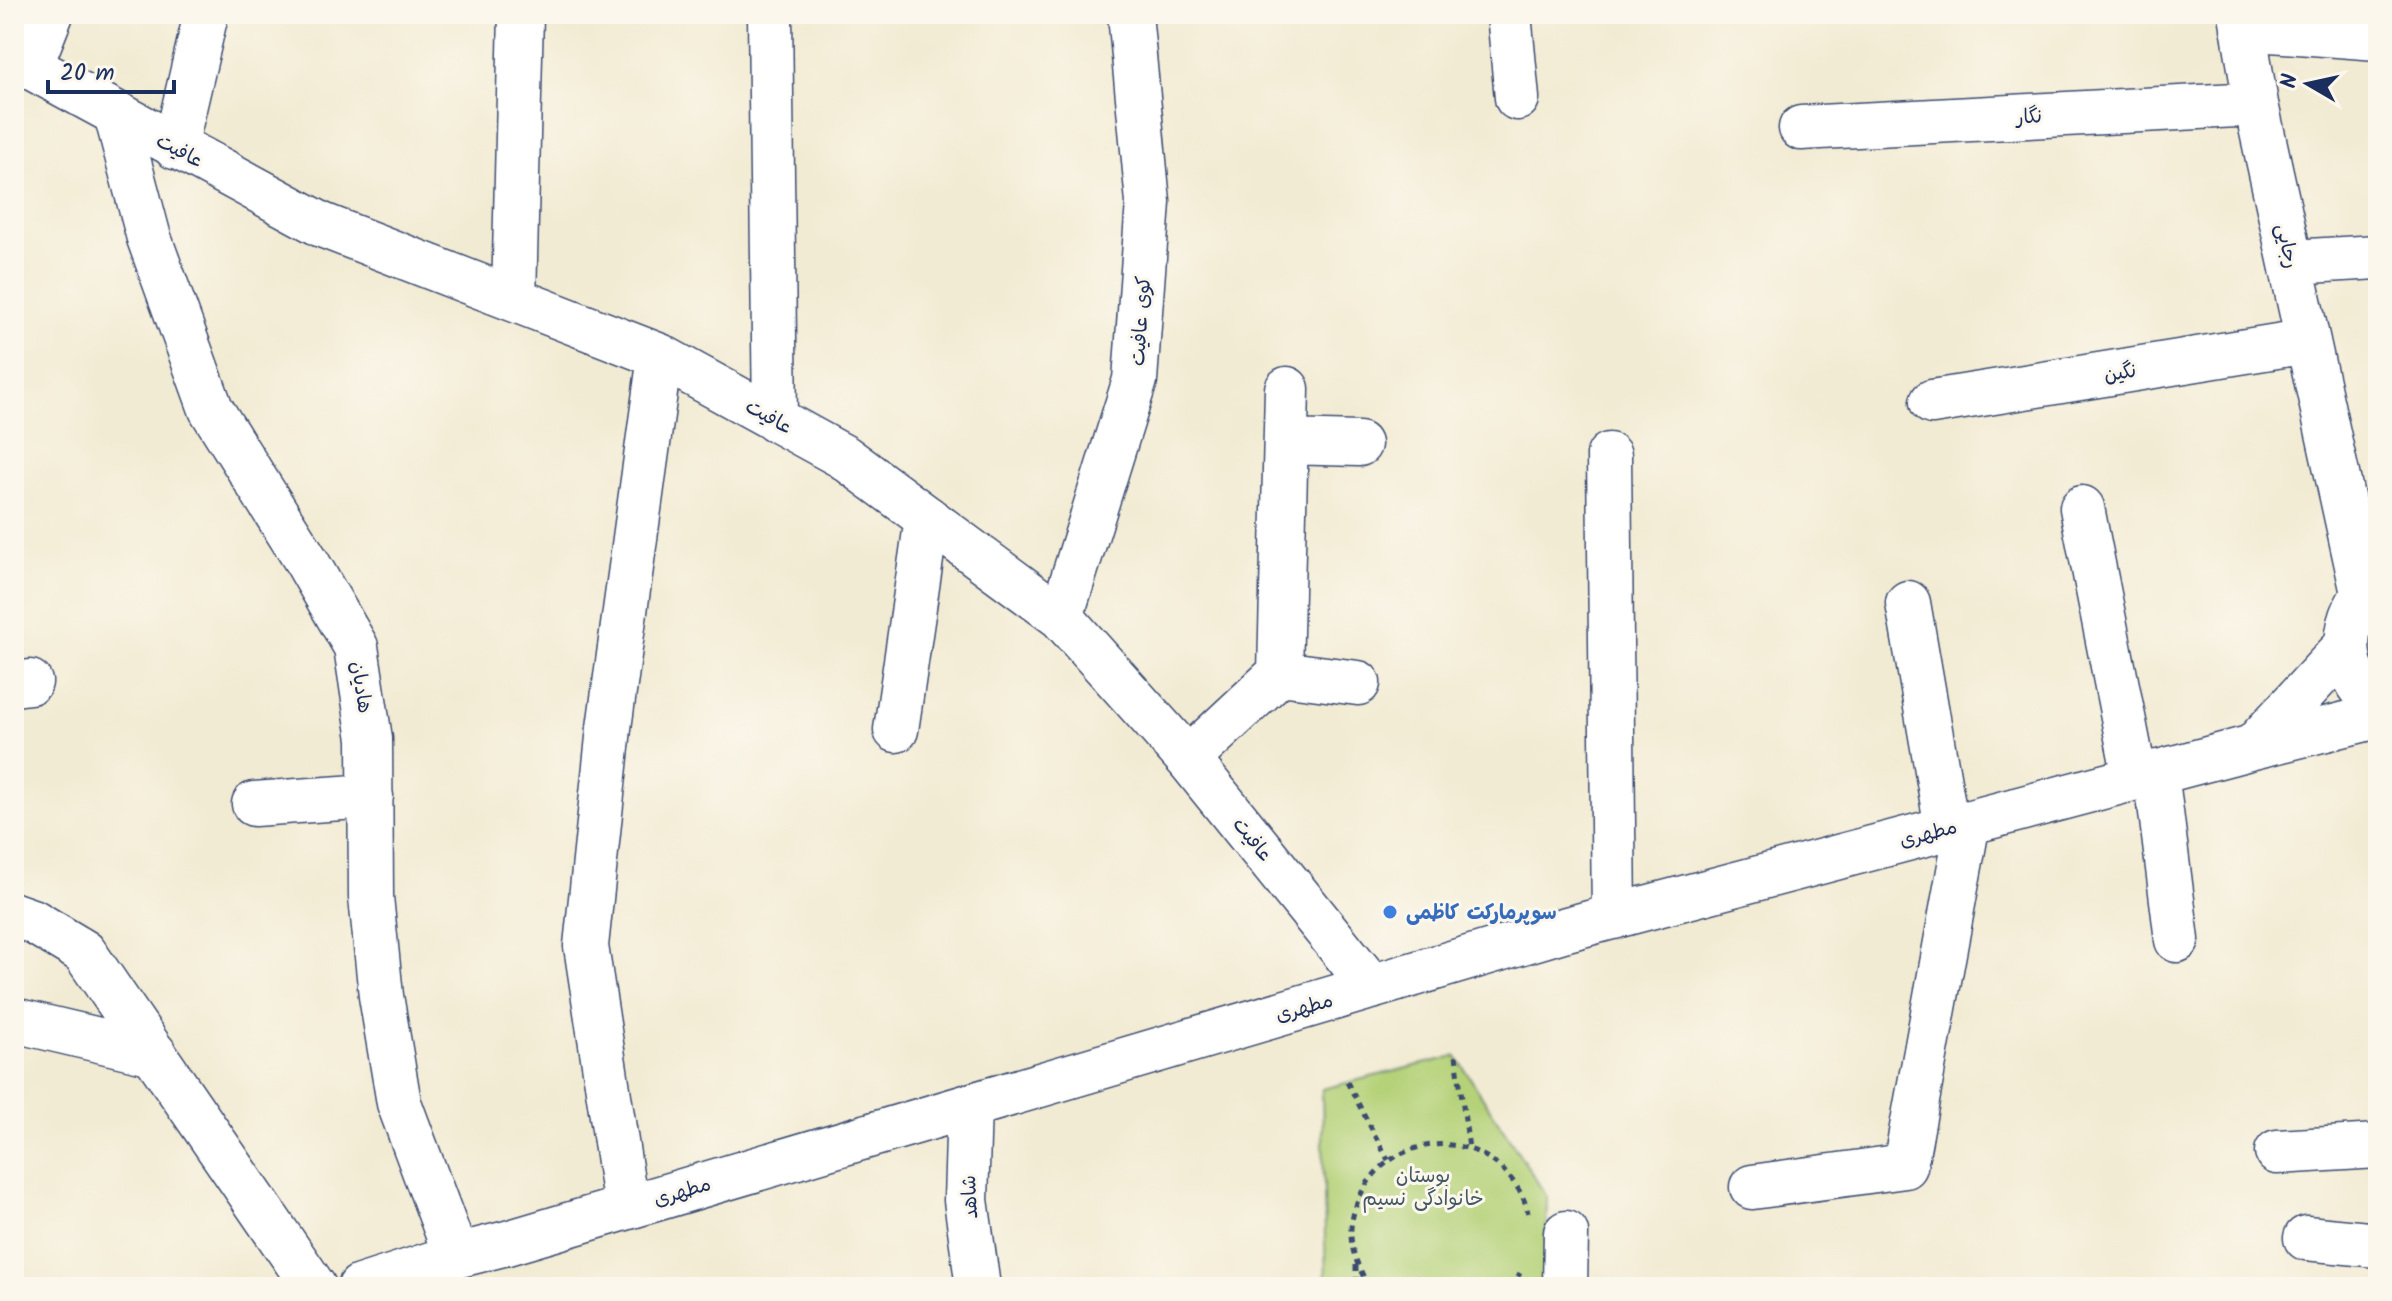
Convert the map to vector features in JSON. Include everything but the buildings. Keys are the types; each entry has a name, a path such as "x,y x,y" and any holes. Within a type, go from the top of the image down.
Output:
{"street":[{"path":"22,63 51,14"},
{"path":"175,147 206,14"},
{"path":"514,299 521,14"},
{"path":"770,14 775,420"},
{"name":"کوی عافیت","path":"1061,617 1135,380 1148,202 1130,14"},
{"path":"1509,14 1517,98"},
{"path":"2242,21 2378,38"},
{"name":"رجایی","path":"2242,21 2256,104 2338,478 2370,585"},
{"name":"عافیت","path":"22,63 322,225 660,356 844,457 1061,617 1188,759 1372,987"},
{"name":"نگار","path":"1801,128 2256,104"},
{"name":"هادیان","path":"116,114 149,238 211,409 356,647 370,739 371,897 381,996 399,1103 456,1256"},
{"path":"2291,262 2378,257"},
{"name":"نگین","path":"1932,402 2308,341"},
{"path":"626,1207 586,946 609,728 660,356"},
{"path":"1188,759 1280,673 1287,389"},
{"path":"1286,442 1359,444"},
{"path":"1609,455 1614,917"},
{"path":"2338,478 2378,511"},
{"path":"2082,508 2145,775 2177,940"},
{"path":"896,730 927,518"},
{"path":"2370,585 2350,617 2347,645 2352,672 2366,696 2378,706"},
{"path":"1752,1187 1905,1166 1958,825 1908,603"},
{"path":"2253,747 2347,645"},
{"path":"1280,673 1358,683"},
{"name":"مطهری","path":"360,1287 456,1256 1614,917 2378,716"},
{"path":"254,804 371,796"},
{"path":"14,915 34,922 84,952 314,1287"},
{"path":"14,1020 154,1053"},
{"name":"شاهد","path":"969,1106 966,1200 978,1287"},
{"path":"2277,1152 2378,1146"},
{"path":"1565,1287 1566,1233"},
{"path":"2306,1238 2378,1245"}],"path":[{"path":"1456,1056 1469,1148"},
{"path":"1347,1082 1388,1160"},
{"path":"1356,1287 1356,1264 1350,1233 1355,1205 1368,1180 1388,1160 1413,1147 1441,1143 1469,1148 1494,1161 1514,1181"},
{"path":"1356,1264 1369,1287"}],"green space":[{"name":"بوستان خانوادگی نسیم","path":"1456,1056 1547,1197 1545,1287 1326,1287 1322,1089"}],"place":[{"name":"سوپرمارکت کاظمی","path":"1390,912"}]}
